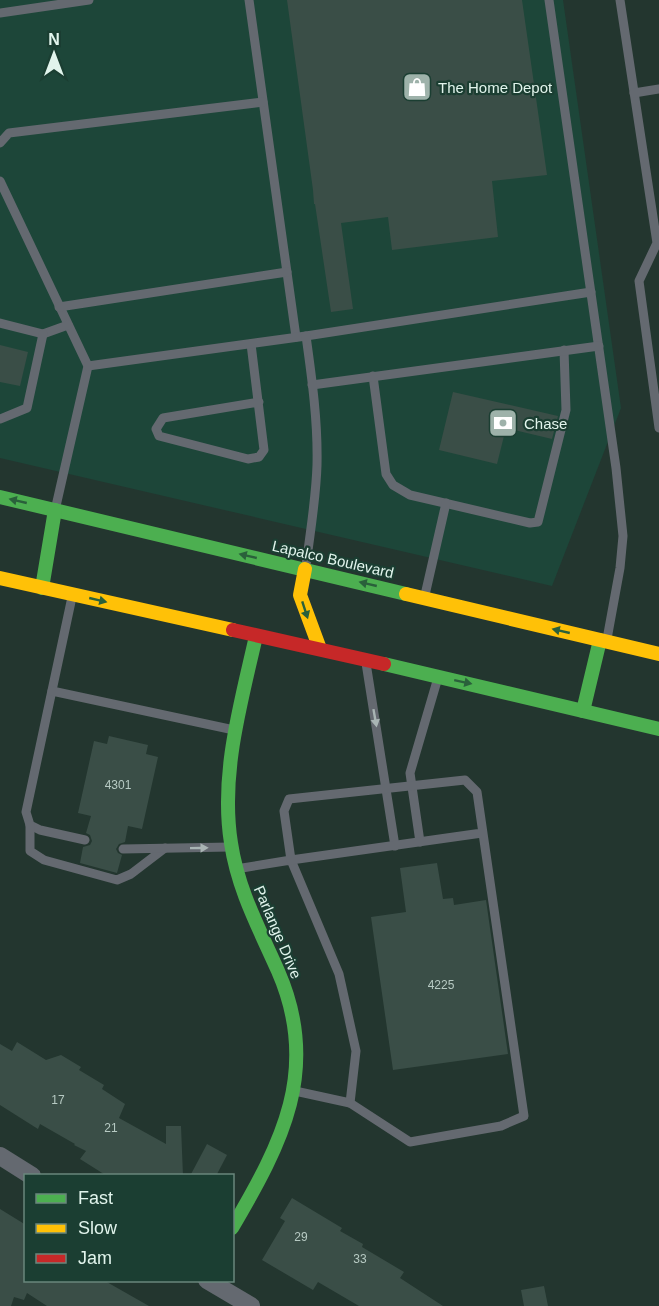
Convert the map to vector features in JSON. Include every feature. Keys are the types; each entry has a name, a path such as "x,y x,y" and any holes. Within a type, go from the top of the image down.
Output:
{"main road":[{"name":"Lapalco Boulevard","path":"0,497 659,654"},
{"path":"42,588 55,510"},
{"path":"305,569 300,595 321,649"},
{"path":"0,578 321,649 659,729"},
{"name":"Parlange Drive","path":"234,1225 262,1176 287,1114 297,1067 297,1039 291,1007 278,972 249,912 236,869 229,821 229,774 256,636"},
{"path":"582,711 603,640"}],"street":[{"path":"0,1156 29,1174"},
{"path":"209,1282 251,1306"}],"lane":[{"path":"0,12 89,0"},
{"path":"249,0 296,338"},
{"path":"549,0 616,468 623,536 620,568 603,640"},
{"path":"620,0 658,244 639,281 659,428"},
{"path":"634,93 659,89"},
{"path":"0,143 9,133 263,102"},
{"path":"0,181 88,366 55,510"},
{"path":"59,307 286,272"},
{"path":"88,366 296,338 591,292"},
{"path":"0,323 43,334 68,325"},
{"path":"0,419 27,408 43,334"},
{"path":"305,569 313,516 317,465 315,410 306,336"},
{"path":"251,344 264,450 259,457 248,459 159,436 156,429 163,418 258,402"},
{"path":"312,384 599,346"},
{"path":"373,376 386,474 393,485 411,495 530,523 538,522 566,410 564,350"},
{"path":"425,598 446,503"},
{"path":"72,594 26,812 30,825 30,851 44,860 117,879 131,874 165,848"},
{"path":"365,660 394,846"},
{"path":"420,842 410,773 438,677"},
{"path":"52,691 236,730"},
{"path":"292,1090 350,1103 410,1142 501,1126 524,1116 477,792 465,780 289,799 284,811 291,860 339,974 356,1051 350,1103"},
{"path":"30,825 40,830 85,840"},
{"path":"236,869 482,833"},
{"path":"123,849 232,847"}],"shaded area":[{"path":"0,0 563,0 621,408 552,586 0,458"}],"building":[{"name":"The Home Depot","path":"287,0 522,0 547,175 492,181 498,237 392,250 388,217 341,223 353,309 331,312"},
{"path":"0,345 28,352 20,386 0,382"},
{"name":"Chase","path":"453,392 558,416 552,439 506,428 497,464 439,450"},
{"path":"109,736 148,745 146,754 158,757 142,829 128,826 125,842 119,844 116,849 122,855 117,873 80,863 83,847 90,845 92,841 90,835 86,833 91,816 78,813 94,741 107,744"},
{"path":"437,863 443,899 453,898 454,905 486,900 508,1054 393,1070 371,917 406,912 400,868"},
{"path":"17,1042 46,1060 61,1055 81,1067 79,1070 104,1085 102,1089 125,1104 119,1118 166,1144 166,1126 181,1126 183,1174 104,1174 80,1159 86,1151 40,1124 38,1129 0,1105 0,1044 12,1051"},
{"path":"207,1144 227,1155 217,1174 191,1174"},
{"path":"292,1198 342,1228 340,1231 363,1244 362,1247 404,1272 400,1278 443,1306 359,1306 318,1282 313,1290 262,1260 285,1221 280,1218"},
{"path":"0,1209 24,1224 24,1282 107,1282 149,1306 47,1306 27,1293 24,1300 14,1297 11,1306 0,1306"},
{"path":"544,1286 548,1306 524,1306 521,1290"}],"traffic: fast":[{"path":"0,497 406,594"},
{"path":"42,588 55,510"},
{"path":"234,1225 280,1135 290,1104 296,1073 296,1041 290,1007 278,971 250,909 239,877 234,860 228,817 228,791 234,739 256,636"},
{"path":"583,711 600,640"},
{"path":"384,664 659,729"}],"traffic: slow":[{"path":"305,569 300,595 320,649"},
{"path":"0,578 233,630"},
{"path":"406,594 659,654"}],"traffic: jam":[{"path":"233,630 384,664"}],"place":[{"name":"The Home Depot","path":"417,87"},
{"name":"Chase","path":"503,423"}]}
